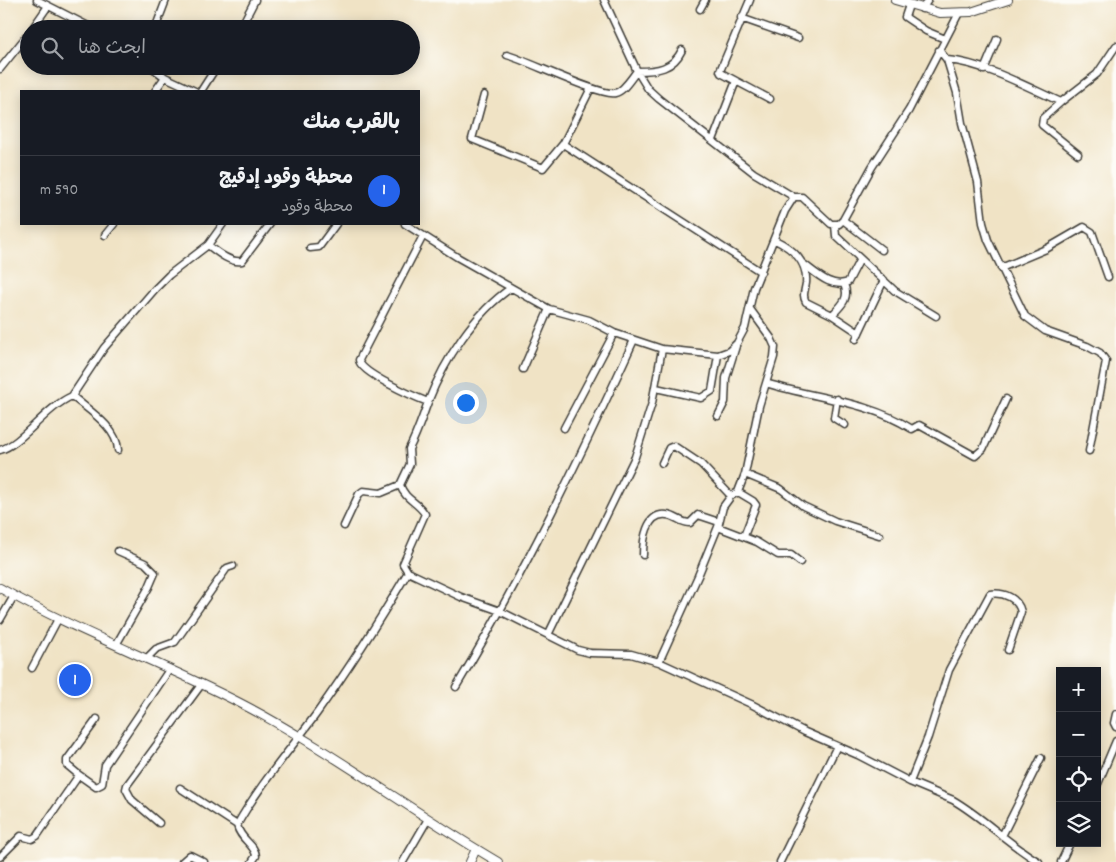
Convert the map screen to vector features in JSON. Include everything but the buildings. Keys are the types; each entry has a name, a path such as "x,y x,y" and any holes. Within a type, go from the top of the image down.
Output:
{"street":[{"path":"37,0 76,20"},
{"path":"158,20 166,0"},
{"path":"245,20 255,0"},
{"path":"604,0 637,71 648,89 659,100 754,173 794,198 802,197 831,224 835,225"},
{"path":"700,9 705,0"},
{"path":"750,0 720,70 721,73 770,99"},
{"path":"895,0 940,13 971,12 1008,0"},
{"path":"922,9 928,0"},
{"path":"909,5 905,17 926,31 946,39"},
{"path":"38,20 48,6"},
{"path":"835,225 843,220 872,167 909,110 959,13"},
{"path":"741,18 798,38"},
{"path":"984,70 997,39"},
{"path":"0,69 20,44"},
{"path":"1078,154 1042,125 1043,118 1098,74 1116,46"},
{"path":"507,55 591,88 615,93 621,90 637,71 652,71 672,64 677,61 682,50"},
{"path":"940,50 947,60 978,182 983,223 988,240 1025,316 1037,327 1058,337 1080,343 1100,353 1106,360 1089,451"},
{"path":"947,60 984,70 1061,102"},
{"path":"162,75 193,90"},
{"path":"202,90 211,75"},
{"path":"156,90 165,77"},
{"path":"713,140 736,81"},
{"path":"484,95 472,134 474,140 543,168 564,144 591,88"},
{"path":"564,144 761,272"},
{"path":"718,416 725,402 724,388 737,343 745,328 754,288 775,240 785,211 794,198"},
{"path":"843,220 882,250"},
{"path":"105,235 113,225"},
{"path":"0,450 11,444 48,410 72,396 104,348 155,288 208,245 223,225"},
{"path":"208,245 222,255 236,261 242,261 269,225"},
{"path":"310,248 319,247 335,225"},
{"path":"406,225 549,309 589,320 634,340 662,349 718,355 729,351 737,343"},
{"path":"835,225 836,236 860,259 909,302 936,316"},
{"path":"1001,268 1046,249 1084,228 1092,232 1108,277"},
{"path":"423,236 359,360 361,367 372,374 428,402"},
{"path":"775,240 788,246 802,264 832,284 848,282 860,259"},
{"path":"802,264 806,281 803,294 806,302 832,314 858,336 884,280"},
{"path":"832,314 845,301 847,293 844,284"},
{"path":"344,526 359,494 363,491 381,493 400,485 410,464 409,449 428,402 455,349 500,296 511,288"},
{"path":"523,369 549,309"},
{"path":"659,662 718,525 723,507 731,496 738,492 745,474 775,347 771,338 750,309"},
{"path":"564,428 614,332"},
{"path":"456,688 519,577 602,413 634,340"},
{"path":"548,636 635,457 656,388 662,349"},
{"path":"712,391 718,355"},
{"path":"766,383 808,395 837,399 872,409 912,429 919,425 975,456 983,449 1006,399"},
{"path":"656,388 701,398 712,391 724,388"},
{"path":"72,396 112,432 118,442 118,450"},
{"path":"837,399 834,418 845,425"},
{"path":"662,463 669,448 674,446 701,464 731,496"},
{"path":"745,474 781,489 803,506 835,520 879,535"},
{"path":"400,485 405,496 421,508 424,514 403,564 408,572 461,597 500,611 548,636 590,653 631,654 659,662 964,806 1018,849 1039,862"},
{"path":"738,492 753,500 756,505 744,536"},
{"path":"643,555 643,536 649,525 659,516 667,514 690,524 698,515 744,536 778,555 791,555 800,562"},
{"path":"116,645 155,573 145,563 118,551"},
{"path":"146,659 156,649 176,642 227,568 233,566"},
{"path":"237,825 268,776 300,737 372,634 408,572"},
{"path":"0,588 58,620 240,703 300,737 498,862"},
{"path":"910,782 928,737 949,670 990,594 998,593 1015,600 1019,605 1021,612 1008,650"},
{"path":"0,620 14,596"},
{"path":"32,668 58,620"},
{"path":"97,718 67,760 67,765 96,787 102,784 105,765 169,670"},
{"path":"159,823 132,800 126,790 127,785 201,685"},
{"path":"1116,714 1114,723 1116,727"},
{"path":"1101,777 1116,741"},
{"path":"780,862 837,746"},
{"path":"1002,836 1041,758"},
{"path":"0,857 21,836 32,839 38,836 79,775"},
{"path":"180,788 237,825 241,838 255,852 256,856 252,862"},
{"path":"403,862 428,819"},
{"path":"1061,862 1068,847"},
{"path":"470,862 476,849"},
{"path":"182,862 190,855 204,862"}],"place":[{"name":"محطة وقود إدقيج","path":"75,680"}]}
